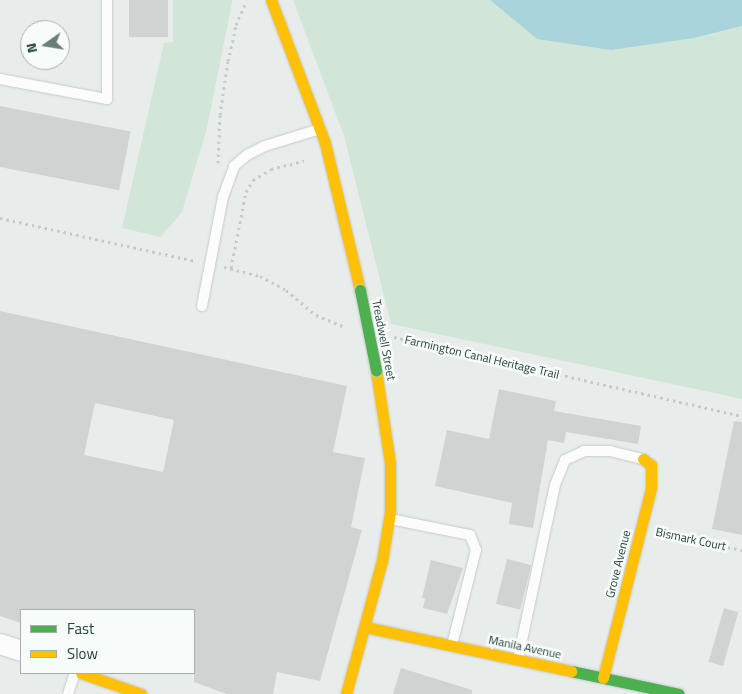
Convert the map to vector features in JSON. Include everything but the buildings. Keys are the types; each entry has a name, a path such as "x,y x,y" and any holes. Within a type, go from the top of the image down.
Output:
{"street":[{"name":"Treadwell Street","path":"271,0 320,128 336,181 376,370 390,463 389,519 382,561 346,694"},
{"name":"Grove Avenue","path":"603,678 641,529 653,472 651,465 643,459"},
{"name":"Manila Avenue","path":"365,627 679,694"},
{"path":"0,644 20,652"},
{"path":"84,674 140,694"}],"lane":[{"path":"0,78 107,98 107,0"},
{"path":"202,306 223,196 234,166 247,155 320,128"},
{"path":"518,660 555,485 565,460 571,455 593,451 629,454 643,459"},
{"path":"389,519 470,535 476,550 452,645"},
{"path":"68,694 75,674"}],"path":[{"path":"223,196 218,157 220,115 236,25 247,0"},
{"path":"231,268 250,186 261,173 308,160 301,135"},
{"path":"0,218 260,276 286,290 316,315 338,326 354,329"},
{"name":"Farmington Canal Heritage Trail","path":"389,336 742,416"},
{"name":"Bismark Court","path":"641,529 742,550"}],"green space":[{"path":"173,0 232,0 232,3 207,128 182,212 161,237 122,228 164,43 173,42"},
{"path":"293,0 490,0 537,39 694,38 742,26 742,399 391,324 344,136"}],"water":[{"path":"490,0 742,0 742,26 694,38 611,50 537,39"}],"traffic: fast":[{"path":"360,290 376,370"},
{"path":"571,671 679,694"}],"traffic: slow":[{"path":"271,0 325,143 360,290"},
{"path":"346,694 382,561 390,512 390,463 376,370"},
{"path":"603,678 651,488 651,465 643,459"},
{"path":"365,627 571,671"},
{"path":"84,674 141,694"}]}
